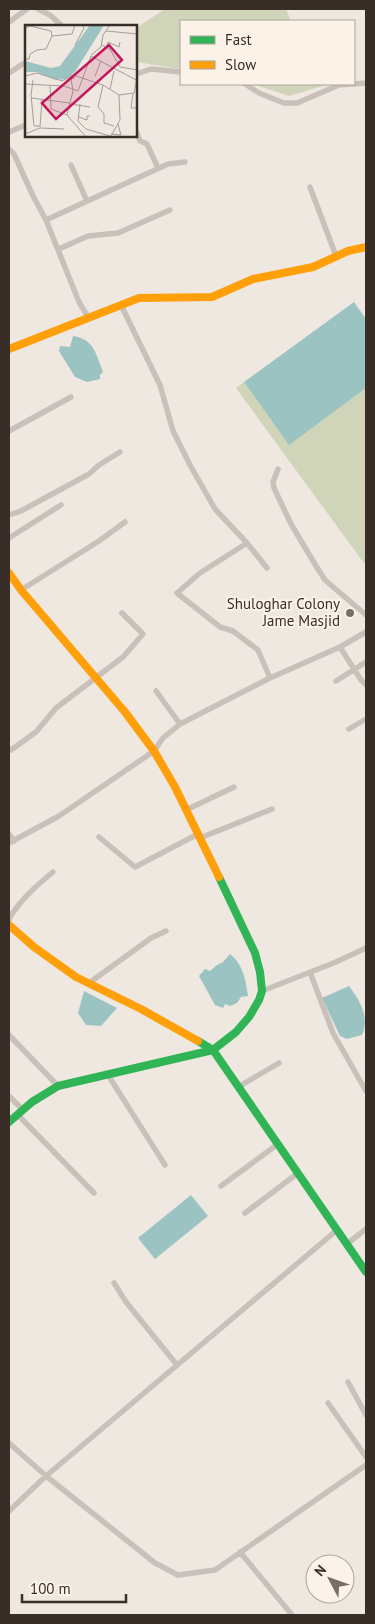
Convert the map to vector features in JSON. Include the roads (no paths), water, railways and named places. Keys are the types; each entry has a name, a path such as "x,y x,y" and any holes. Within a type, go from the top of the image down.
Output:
{"main road":[{"path":"9,349 139,298 212,297 253,279 313,267 348,251 366,247"},
{"path":"9,573 21,590 125,712 154,751 176,787 255,953 261,976 262,991 253,1012 232,1035 212,1050 58,1086 44,1093 9,1122"},
{"path":"9,925 34,947 76,977 141,1010 212,1050 337,1230 348,1243 366,1272"}],"street":[{"path":"9,22 27,9"},
{"path":"38,9 50,15 61,25"},
{"path":"9,73 25,63"},
{"path":"138,73 151,69 180,72"},
{"path":"247,85 259,93 284,103 297,103 338,85"},
{"path":"9,132 25,125"},
{"path":"138,136 140,141 147,144 158,168"},
{"path":"9,149 14,154 32,196 46,220 59,249 78,302 88,317"},
{"path":"46,220 158,168 168,164 185,162"},
{"path":"71,165 87,201"},
{"path":"310,187 336,256"},
{"path":"59,249 88,236 118,233 170,210"},
{"path":"121,305 160,385 173,431 214,509 247,543 267,568"},
{"path":"9,431 71,397"},
{"path":"9,515 21,511 89,474 99,465 120,452"},
{"path":"278,469 273,482 274,488 316,566 325,580 366,615"},
{"path":"9,538 61,505"},
{"path":"21,590 99,541 125,522"},
{"path":"247,543 200,573 177,593 220,627 233,631 258,650 270,678"},
{"path":"11,750 36,732 56,708 122,657 143,634 122,613"},
{"path":"9,834 12,842 59,816 154,751 163,738 180,724 270,678 340,647 366,632"},
{"path":"340,647 366,685"},
{"path":"336,681 366,662"},
{"path":"156,691 180,724"},
{"path":"349,729 366,718"},
{"path":"186,810 234,787"},
{"path":"98,837 134,867 199,836 272,809"},
{"path":"9,919 14,910 37,884 54,872"},
{"path":"89,983 151,938 166,931"},
{"path":"262,991 366,948"},
{"path":"310,972 333,1033 366,1091"},
{"path":"9,1035 58,1086"},
{"path":"238,1087 279,1063"},
{"path":"108,1075 165,1165"},
{"path":"9,1096 20,1111 94,1193"},
{"path":"221,1186 278,1144"},
{"path":"245,1213 298,1173"},
{"path":"348,1243 366,1229"},
{"path":"9,1511 46,1476 337,1230"},
{"path":"114,1283 126,1302 177,1366"},
{"path":"348,1382 366,1415"},
{"path":"328,1403 366,1457"},
{"path":"9,1443 46,1476 155,1563 178,1575 214,1570 366,1465"},
{"path":"240,1552 292,1615"}],"water":[{"path":"354,302 366,319 366,388 289,445 244,382"},
{"path":"73,336 86,340 93,348 103,372 100,375 100,379 87,382 75,377 59,351 60,346 70,347"},
{"path":"230,954 241,968 248,996 241,997 237,1003 230,1006 225,1004 223,1008 215,1005 199,976 205,969 210,971 223,962"},
{"path":"349,986 363,1009 365,1022 362,1035 347,1039 340,1036 322,998"},
{"path":"84,991 117,1008 101,1026 86,1025 78,1013"},
{"path":"191,1195 208,1216 155,1259 138,1238"}],"place":[{"name":"Shuloghar Colony Jame Masjid","path":"350,613"}]}
